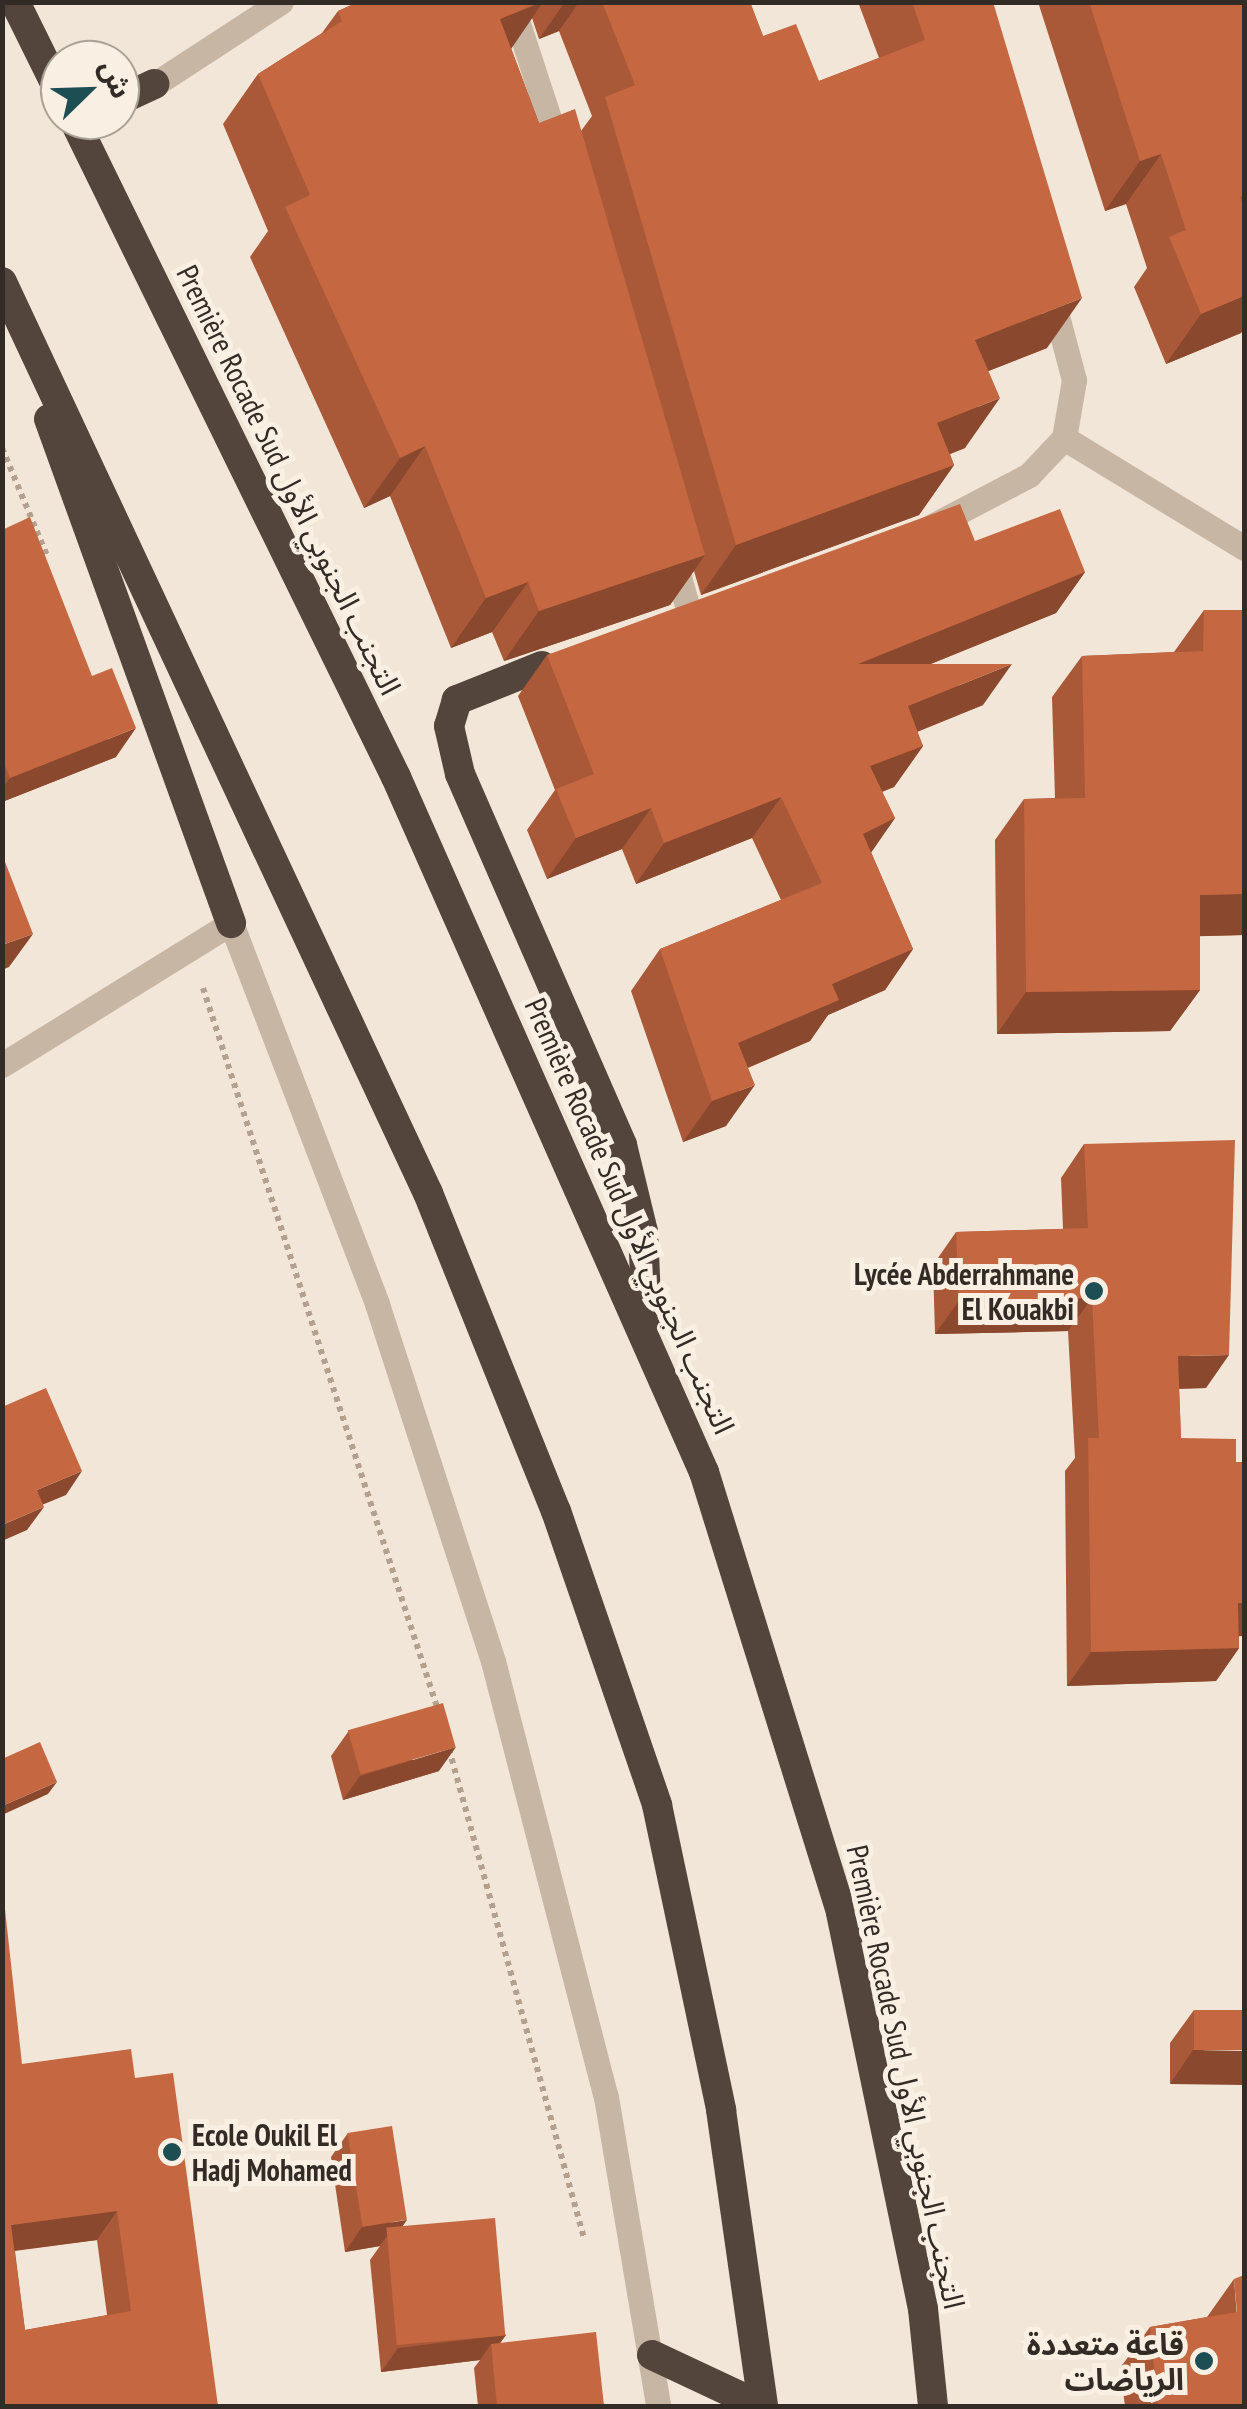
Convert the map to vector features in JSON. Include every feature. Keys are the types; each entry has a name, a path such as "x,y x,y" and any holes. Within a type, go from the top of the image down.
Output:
{"highway":[{"path":"15,2 40,52"},
{"path":"140,91 155,84"},
{"name":"Première Rocade Sud التجنب الجنوبي الأول","path":"85,140 396,777 704,1472 841,1913 924,2309 933,2406"},
{"path":"2,286 230,923"},
{"path":"2,286 363,1049 556,1512 656,1805 721,2110 762,2406"},
{"path":"542,666 457,700 449,726 460,774 622,1145 643,1232 648,1339"},
{"path":"652,2355 762,2406"}],"street":[{"path":"155,84 281,2"},
{"path":"511,2 569,184"},
{"path":"912,537 1029,475 1064,438 1074,380 1044,270"},
{"path":"1064,438 1244,548"},
{"path":"664,522 690,616"},
{"path":"653,628 727,603"},
{"path":"542,666 579,654"},
{"path":"2,1066 230,923 370,1286 493,1661 594,2042 658,2406"}],"path":[{"path":"2,448 54,572"},
{"path":"188,946 441,1721"},
{"path":"446,1740 589,2255"}],"building":[{"path":"358,2 541,2 500,19 539,123 575,109 705,555 539,611 528,582 486,598 425,446 400,458 285,207 310,195 258,74 342,21 338,11"},
{"path":"602,2 750,2 763,36 796,24 819,81 925,40 912,2 993,2 1082,298 975,340 1000,398 937,423 954,465 736,545 605,97 635,85"},
{"path":"1089,2 1244,2 1244,195 1240,197 1244,207 1244,296 1201,314 1169,237 1186,230 1161,154 1140,161"},
{"path":"960,504 975,541 1060,509 1085,572 858,664 1012,664 908,706 923,746 870,766 895,818 863,834 913,949 832,984 839,1000 738,1043 755,1085 712,1101 660,949 822,883 781,797 664,843 651,808 576,838 556,789 594,774 547,655"},
{"path":"30,517 92,676 112,668 136,728 10,778 2,759 2,530"},
{"path":"1204,610 1244,610 1244,894 1200,895 1200,990 1026,992 1024,799 1085,798 1082,656 1203,651"},
{"path":"2,854 33,934 2,945"},
{"path":"1235,1140 1229,1355 1178,1356 1181,1438 1236,1439 1236,1462 1244,1462 1244,1603 1238,1603 1239,1648 1091,1652 1088,1438 1099,1438 1092,1298 959,1301 956,1232 1088,1228 1084,1144"},
{"path":"46,1388 82,1471 37,1490 44,1507 2,1525 2,1407"},
{"path":"443,1703 456,1747 361,1775 348,1730"},
{"path":"40,1742 57,1782 2,1806 2,1759"},
{"path":"2,1882 22,2064 131,2049 135,2078 173,2073 218,2406 2,2406","holes":["117,2211 131,2311 25,2330 11,2225"]},
{"path":"1194,2010 1244,2010 1244,2050 1194,2050"},
{"path":"392,2126 407,2220 362,2227 348,2133"},
{"path":"495,2218 505,2336 397,2345 386,2227"},
{"name":"قاعة متعددة الرياضات","path":"1244,2275 1244,2406 1158,2406 1150,2327 1237,2312 1234,2279"},
{"path":"596,2332 604,2406 497,2406 491,2344"}],"place":[{"name":"Lycée Abderrahmane El Kouakbi","path":"1094,1291"},
{"name":"Ecole Oukil El Hadj Mohamed","path":"172,2152"},
{"name":"قاعة متعددة الرياضات","path":"1204,2361"}]}
